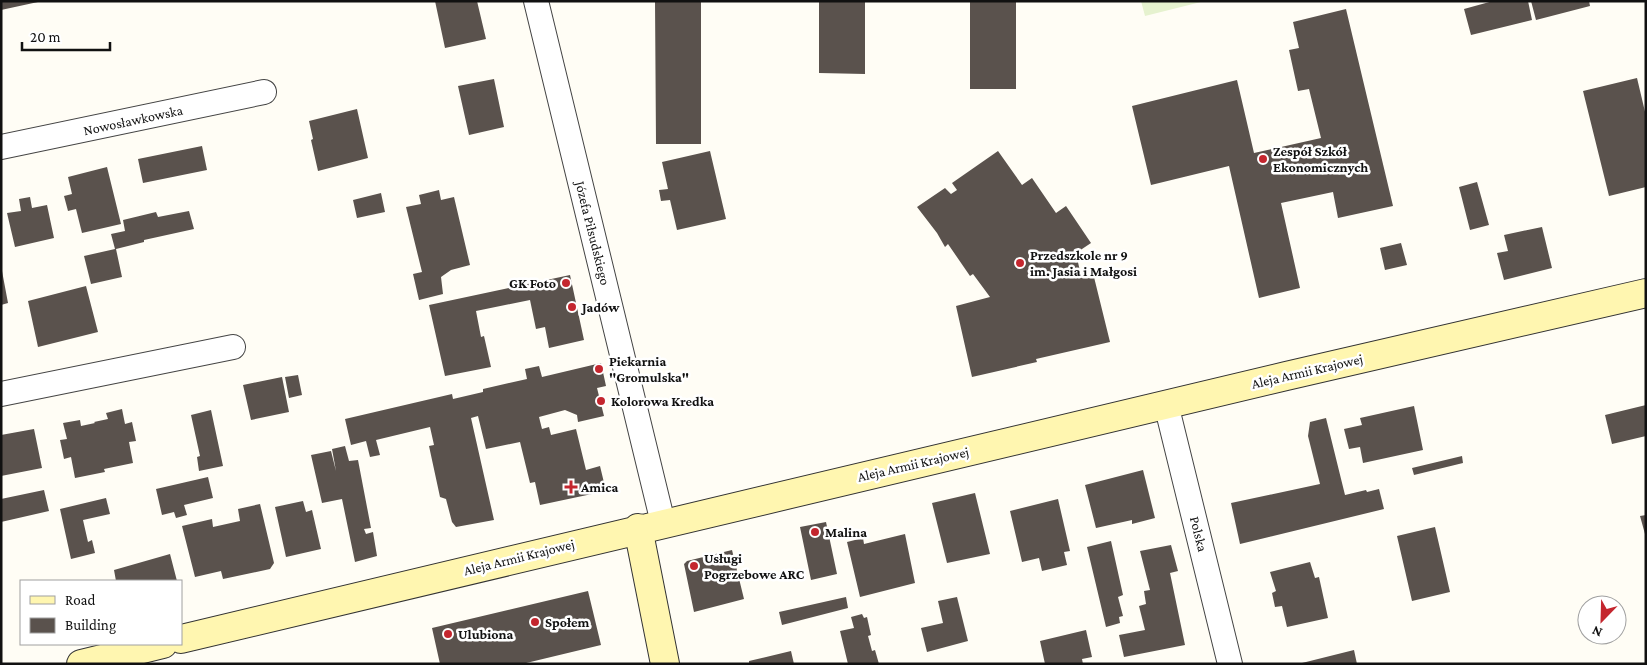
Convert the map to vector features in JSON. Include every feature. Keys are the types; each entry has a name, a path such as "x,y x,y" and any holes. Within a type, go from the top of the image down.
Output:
{"street":[{"name":"Józefa Piłsudskiego","path":"536,1 651,526 665,664"},
{"name":"Nowosławkowska","path":"1,148 264,92"},
{"name":"Aleja Armii Krajowej","path":"182,639 1166,404 1646,292"},
{"path":"1,394 233,347"},
{"name":"Polska","path":"1166,404 1230,664"},
{"path":"81,664 159,645"}],"green space":[{"path":"1141,1 1205,1 1145,16"}],"building":[{"path":"1,1 38,1 38,2 1,10"},
{"path":"435,1 477,1 486,39 445,48"},
{"path":"655,1 701,1 701,144 656,144"},
{"path":"819,1 865,1 865,74 819,73"},
{"path":"970,1 1016,1 1016,89 970,89"},
{"path":"1493,1 1528,1 1532,20 1471,35 1464,9"},
{"path":"1531,1 1589,1 1590,6 1536,20"},
{"name":"Zespół Szkół Ekonomicznych","path":"1346,9 1393,206 1338,218 1333,192 1281,203 1300,288 1259,298 1229,166 1151,185 1132,106 1237,80 1254,153 1321,138 1309,89 1298,91 1289,50 1299,48 1293,22"},
{"path":"1637,78 1646,116 1646,187 1609,196 1583,91"},
{"path":"494,79 504,127 469,135 458,86"},
{"path":"357,109 368,158 318,171 309,121"},
{"path":"202,146 207,170 143,183 138,159"},
{"path":"710,151 726,219 677,230 670,200 661,201 659,190 668,189 662,162"},
{"name":"Przedszkole nr 9 im. Jasia i Małgosi","path":"998,151 1022,185 1032,178 1056,213 1066,206 1091,243 1076,253 1081,276 1093,273 1110,342 1036,359 1037,362 972,377 956,306 990,297 973,274 970,276 948,244 945,247 917,207 945,188 951,194 957,190 952,183"},
{"path":"107,167 121,224 82,233 76,209 68,211 64,196 72,194 68,177"},
{"path":"1477,182 1489,225 1470,230 1459,187"},
{"path":"439,190 441,200 454,197 470,265 451,270 441,277 443,294 419,300 413,274 422,272 406,207 421,204 419,195"},
{"path":"381,193 385,212 357,218 353,200"},
{"path":"30,197 32,208 47,205 54,238 15,247 7,213 21,211 19,199"},
{"path":"189,211 194,229 144,240 144,242 116,249 122,277 91,284 84,256 115,249 111,234 125,231 123,220 156,212 158,217"},
{"path":"1542,227 1552,268 1504,280 1497,253 1508,251 1504,235"},
{"path":"1401,243 1407,265 1385,270 1380,248"},
{"path":"1,272 8,303 1,305"},
{"path":"570,275 584,340 549,348 545,327 536,329 530,300 476,311 481,337 484,336 491,367 445,376 429,305"},
{"path":"86,286 98,332 38,347 28,301"},
{"path":"601,363 606,386 597,388 604,416 578,422 577,415 565,410 539,417 542,429 549,427 551,435 576,429 586,470 600,466 606,491 540,505 535,482 530,483 520,442 486,449 478,416 471,418 494,520 456,527 452,522 446,499 440,497 429,446 434,445 430,427 376,440 380,455 370,457 366,441 351,445 345,419 452,394 453,399 483,392 483,389 527,379 525,369 539,366 542,377"},
{"path":"298,375 302,395 289,398 285,377"},
{"path":"282,377 289,412 251,420 243,385"},
{"path":"1646,405 1646,436 1612,444 1605,415"},
{"path":"1414,406 1423,450 1363,463 1360,447 1349,449 1344,429 1362,425 1360,418"},
{"path":"122,409 125,424 132,422 136,441 129,442 133,463 104,469 105,472 75,478 71,457 64,459 60,440 67,439 63,423 80,420 81,426 95,423 108,419 106,413"},
{"path":"211,410 223,466 199,471 197,457 200,456 191,415"},
{"path":"1326,418 1345,495 1379,489 1384,509 1240,544 1231,503 1320,484 1308,436 1310,422"},
{"path":"34,429 42,468 1,476 1,435"},
{"path":"345,446 349,461 358,460 371,528 364,529 366,534 373,532 377,556 355,562 342,499 322,503 311,455 331,451 336,471 332,449"},
{"path":"1462,456 1463,463 1414,475 1412,468"},
{"path":"1143,470 1155,518 1132,524 1132,520 1096,528 1085,485"},
{"path":"208,477 213,498 184,505 187,515 176,518 174,512 162,515 156,489"},
{"path":"44,490 49,511 1,522 1,499"},
{"path":"975,493 990,554 947,563 932,503"},
{"path":"106,498 110,514 83,520 88,542 92,540 95,553 71,559 60,509"},
{"path":"1058,499 1070,551 1064,552 1067,565 1042,571 1039,558 1022,562 1010,511"},
{"path":"303,501 306,512 312,510 321,549 286,557 275,507"},
{"path":"260,504 274,563 270,569 223,579 221,571 195,577 182,526 212,519 213,527 240,521 238,509"},
{"path":"1646,515 1646,534 1645,534 1640,516"},
{"path":"826,522 837,574 811,580 800,527"},
{"path":"1435,527 1450,592 1412,601 1397,536"},
{"path":"905,534 915,583 860,597 847,542 863,538 864,544"},
{"path":"1111,541 1123,595 1118,597 1123,616 1119,617 1120,623 1106,627 1087,547"},
{"path":"1171,545 1178,571 1170,573 1185,645 1124,657 1119,635 1145,630 1139,606 1146,604 1144,591 1150,590 1140,551"},
{"path":"732,550 744,599 694,612 684,564 687,561"},
{"path":"170,554 177,580 116,580 114,570"},
{"path":"1310,562 1315,578 1319,577 1328,618 1287,627 1282,606 1275,607 1272,593 1276,591 1270,572"},
{"path":"588,591 601,645 522,664 440,664 432,628"},
{"path":"846,597 848,608 782,625 779,612"},
{"path":"957,597 968,641 927,652 921,628 943,623 938,601"},
{"path":"862,614 864,618 867,617 871,635 868,636 872,651 875,650 879,664 848,664 840,631 854,628 851,617"},
{"path":"1086,630 1092,657 1082,659 1083,664 1045,664 1040,641"},
{"path":"1354,650 1357,664 1302,664 1302,663"},
{"path":"791,651 794,664 749,664 749,661"}],"place":[{"name":"Zespół Szkół Ekonomicznych","path":"1263,159"},
{"name":"Przedszkole nr 9 im. Jasia i Małgosi","path":"1020,263"},
{"name":"GK Foto","path":"566,283"},
{"name":"Jadów","path":"572,307"},
{"name":"Piekarnia \"Gromulska\"","path":"599,369"},
{"name":"Kolorowa Kredka","path":"601,401"},
{"name":"Amica","path":"571,487"},
{"name":"Malina","path":"815,532"},
{"name":"Usługi Pogrzebowe ARC","path":"694,566"},
{"name":"Społem","path":"535,622"},
{"name":"Ulubiona","path":"448,634"}]}
